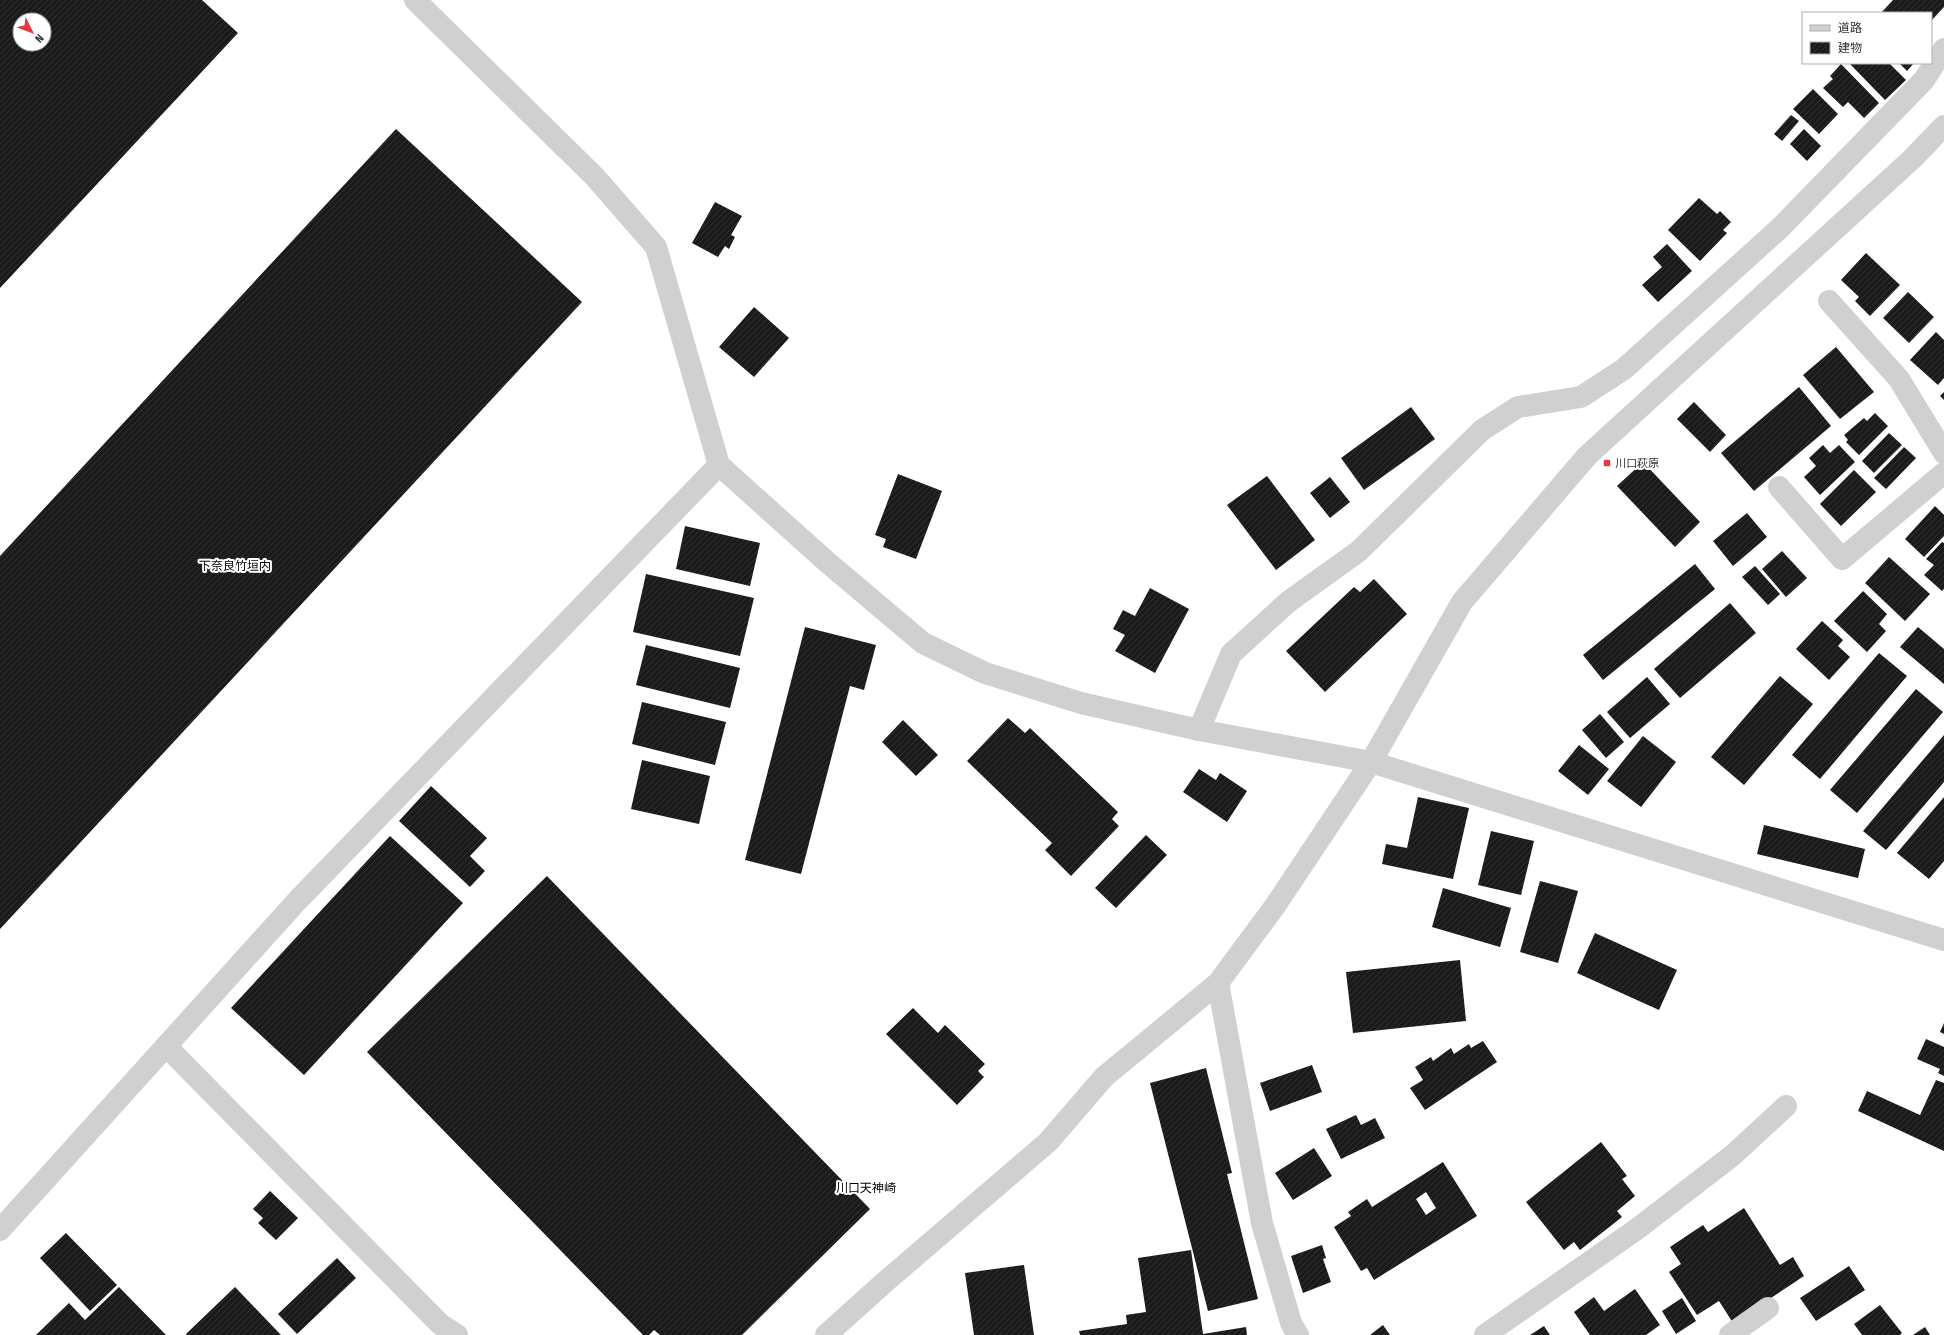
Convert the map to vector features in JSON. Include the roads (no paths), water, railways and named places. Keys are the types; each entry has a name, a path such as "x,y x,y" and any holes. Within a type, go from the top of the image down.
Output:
{"street":[{"path":"415,0 595,177 656,247 719,465 827,562 923,642 985,673 1081,703 1199,730 1371,762 1944,940"},
{"path":"1199,730 1231,654 1288,602 1359,551 1482,430 1518,407 1581,397 1624,369 1780,228 1924,80 1944,49"},
{"path":"826,1335 885,1282 1048,1142 1104,1077 1218,983 1275,906 1371,762 1462,602 1587,456 1912,159 1944,126"},
{"path":"1829,301 1899,379 1944,454"},
{"path":"0,1230 297,901 719,465"},
{"path":"1779,487 1842,559 1944,473"},
{"path":"1218,983 1262,1223 1291,1323 1298,1335"},
{"path":"166,1046 440,1324 457,1335"},
{"path":"1485,1335 1637,1229 1733,1155 1786,1106"},
{"path":"1730,1335 1768,1308"}],"place":[{"name":"川口萩原","path":"1607,463"}],"district":[{"name":"下奈良竹垣内","path":"235,566"},
{"name":"川口天神崎","path":"866,1188"}]}
